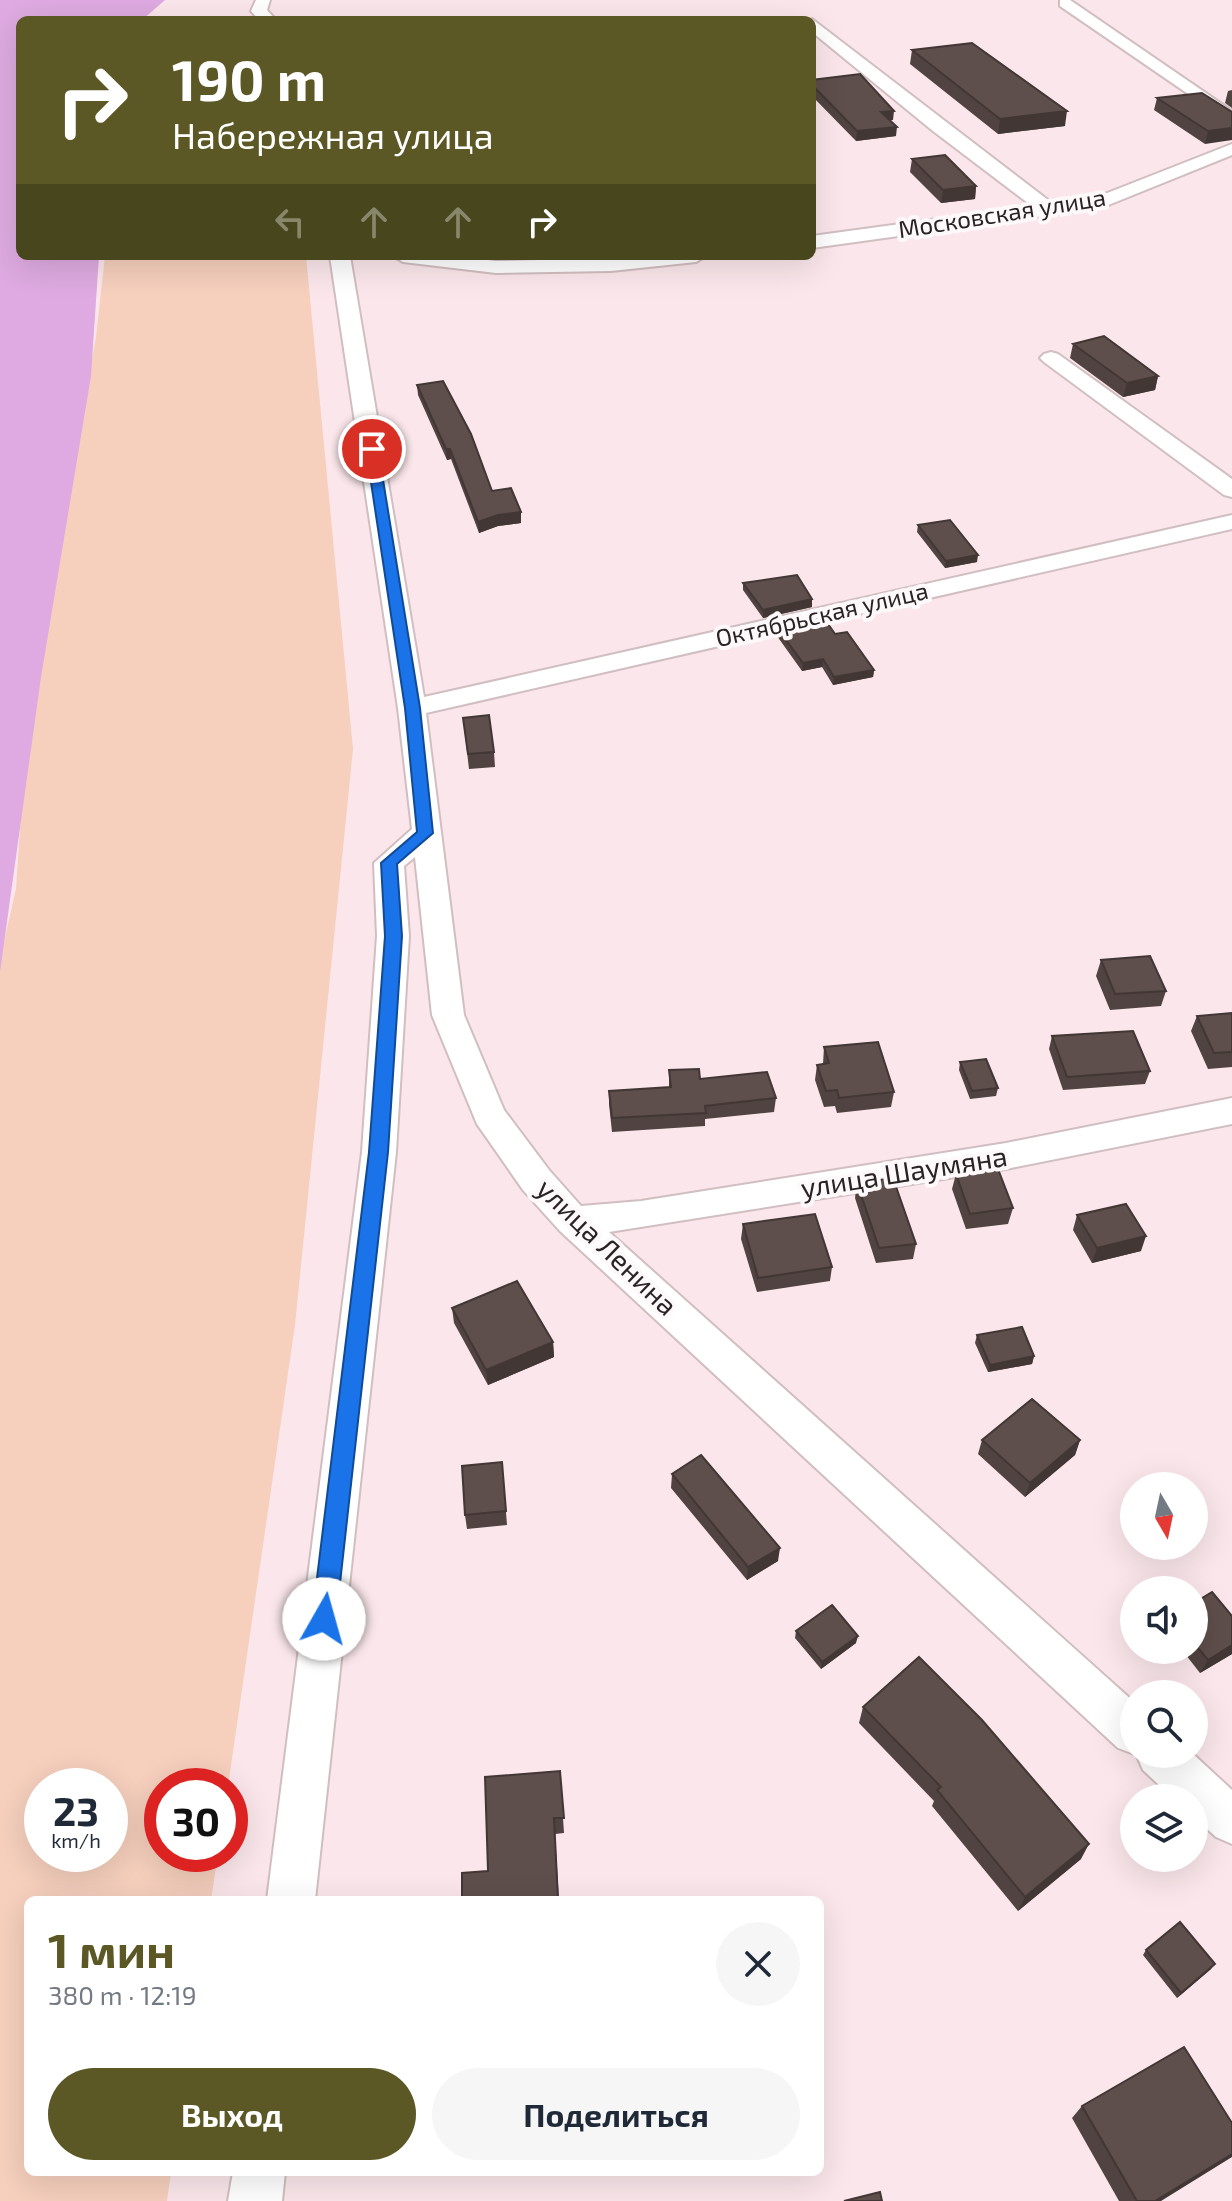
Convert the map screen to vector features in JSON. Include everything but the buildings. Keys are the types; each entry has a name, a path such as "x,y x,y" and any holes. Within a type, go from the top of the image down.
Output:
{"street":[{"path":"1065,3 1232,119"},
{"path":"816,28 1048,209"},
{"name":"Московская улица","path":"816,241 1101,202 1232,149"},
{"name":"улица Ленина","path":"341,260 412,708 448,1015 489,1115 536,1180 573,1221 1120,1719"},
{"path":"437,260 496,267 611,265 658,260"},
{"path":"1051,358 1232,490"},
{"name":"Октябрьская улица","path":"412,708 1232,522"},
{"path":"291,1896 379,1152 393,936 389,863 425,833"},
{"name":"улица Шаумяна","path":"573,1221 641,1215 1006,1156 1232,1111"},
{"path":"1174,1768 1232,1821"},
{"path":"255,2201 258,2176"}],"shaded area":[{"path":"0,0 165,0 147,16 16,16 16,260 99,260 91,376 41,677 0,972"},
{"path":"105,260 306,260 353,749 295,1325 231,1768 144,1768 144,1872 215,1872 212,1896 24,1896 24,2176 170,2176 167,2201 0,2201 0,959 16,889 28,711 96,337"}],"route":[{"path":"324,1619 379,1152 393,936 389,863 425,833 412,708 372,449"}]}
